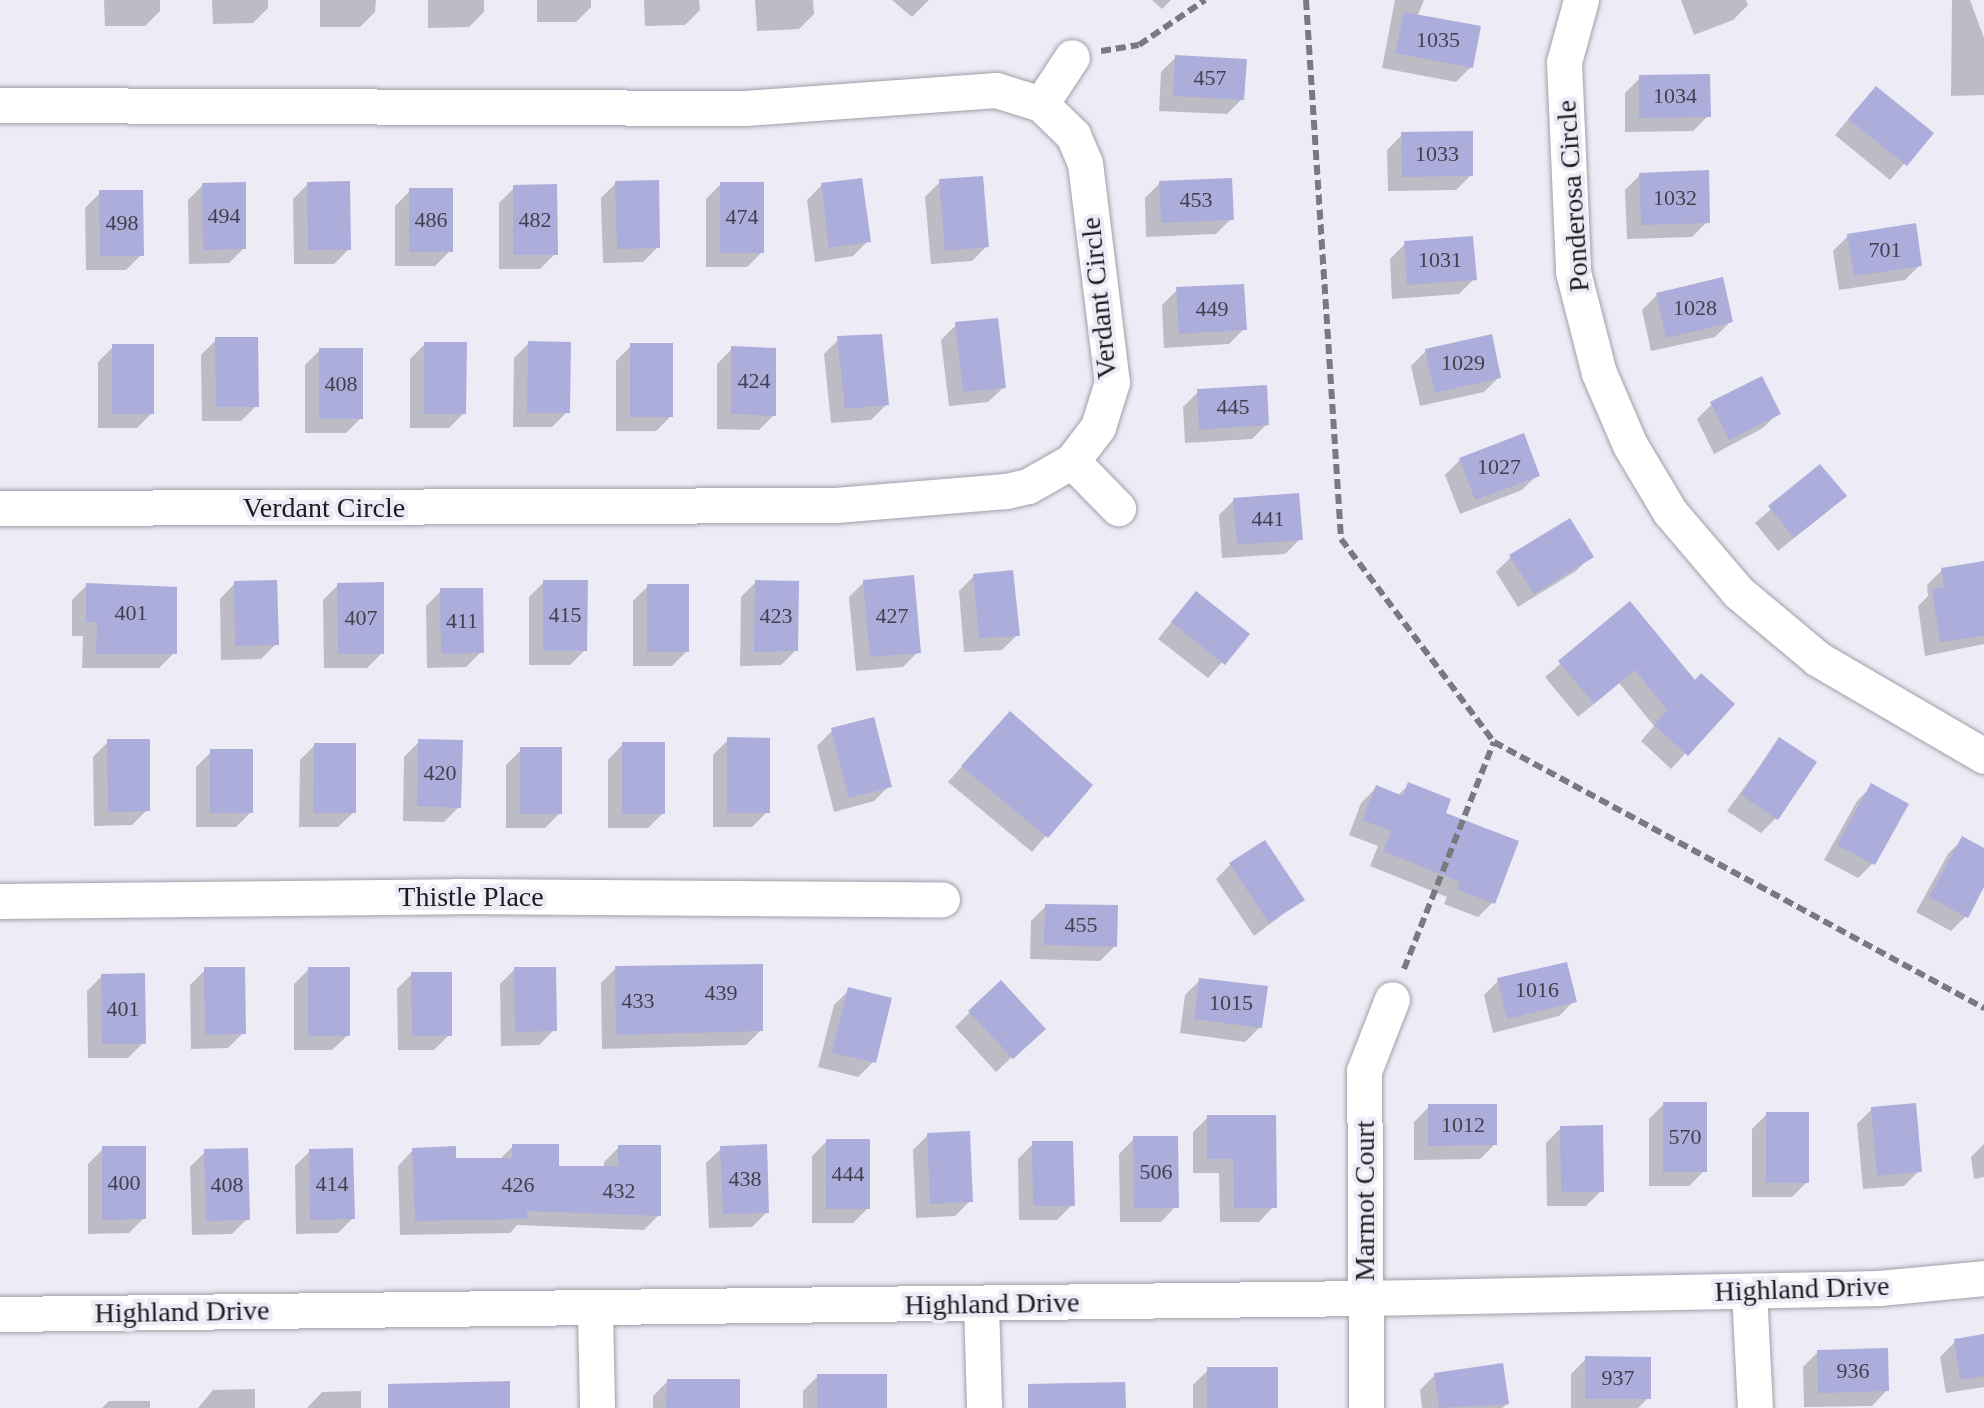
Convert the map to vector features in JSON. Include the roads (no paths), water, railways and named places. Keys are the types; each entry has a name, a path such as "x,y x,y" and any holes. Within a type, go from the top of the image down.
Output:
{"street":[{"name":"Ponderosa Circle","path":"1581,0 1564,62 1573,272 1599,373 1630,445 1670,512 1738,592 1818,659 1984,756"},
{"path":"0,105 746,108 996,90 1042,104 1072,56"},
{"name":"Verdant Circle","path":"0,508 836,505 1028,486 1072,461 1098,427 1112,382 1085,163 1073,135 1042,104"},
{"path":"1072,461 1118,508"},
{"name":"Thistle Place","path":"0,901 456,896 942,899"},
{"name":"Marmot Court","path":"1366,1408 1364,1071 1392,1000"},
{"name":"Highland Drive","path":"0,1314 1365,1298 1879,1288 1984,1278"},
{"path":"1749,1290 1754,1408"},
{"path":"981,1304 984,1408"},
{"path":"595,1310 597,1408"}]}
